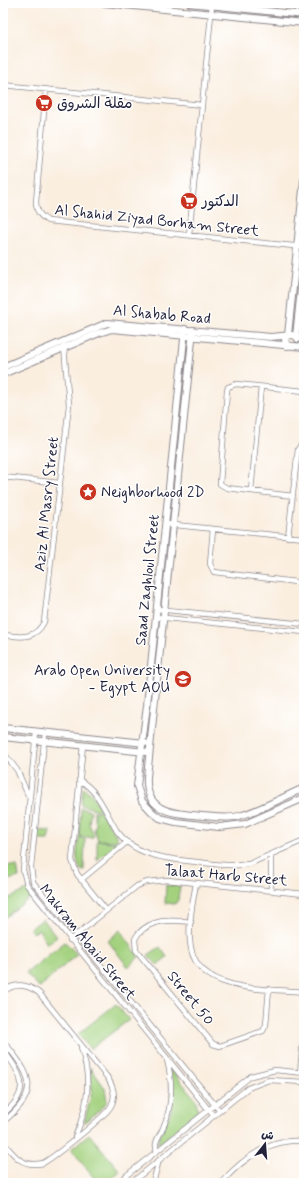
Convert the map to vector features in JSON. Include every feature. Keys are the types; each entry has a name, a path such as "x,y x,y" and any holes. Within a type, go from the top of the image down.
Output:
{"street":[{"path":"104,3 304,23"},
{"path":"189,3 304,15"},
{"path":"238,8 247,3"},
{"path":"189,235 212,5"},
{"path":"3,85 202,105"},
{"name":"Al Shahid Ziyad Borham Street","path":"46,89 36,202 36,208 43,218 48,221 304,247"},
{"path":"287,346 285,340 288,335 304,180"},
{"path":"296,346 298,342 296,336 304,261"},
{"name":"Al Shabab Road","path":"3,367 107,322 271,337 288,335 304,339"},
{"name":"Al Shabab Road","path":"3,374 112,329 304,347"},
{"name":"Saad Zaghloul Street","path":"185,329 157,609 137,778 139,794 147,808 160,818 176,822 228,827 245,824 304,798"},
{"name":"Saad Zaghloul Street","path":"193,330 146,784 151,799 162,809 176,813 232,817 247,814 304,788"},
{"name":"Aziz Al Masry Street","path":"3,635 21,637 33,635 41,629 44,622 69,405 64,340"},
{"path":"293,496 223,487 219,481 227,391 228,387 236,384 304,391"},
{"path":"250,491 261,387"},
{"path":"288,537 298,449 304,441"},
{"path":"3,477 60,483"},
{"path":"165,524 304,538"},
{"path":"213,529 210,564 214,572 304,583"},
{"path":"157,609 304,624"},
{"path":"156,617 304,632"},
{"path":"273,628 274,621"},
{"path":"3,728 150,743"},
{"name":"Makram Abaid Street","path":"36,732 23,870 30,892 213,1115"},
{"name":"Makram Abaid Street","path":"45,733 31,875 36,888 219,1110"},
{"path":"3,737 150,752"},
{"path":"131,750 133,742"},
{"path":"83,745 72,853 74,867 81,880 106,910"},
{"path":"3,752 17,770 30,798"},
{"path":"79,780 94,790 117,831 127,842 145,852 164,858 231,866 249,864 304,840"},
{"path":"280,799 284,807"},
{"path":"264,806 267,815"},
{"path":"81,880 127,842"},
{"path":"271,854 271,890"},
{"name":"Talaat Harb Street","path":"70,940 129,892 147,882 167,880 304,894"},
{"path":"196,883 190,942 192,953 204,972 224,983 304,992"},
{"name":"Street 50","path":"191,922 166,920 156,922 138,934 135,945 136,950 213,1044 220,1046 264,1031 266,1025 269,988"},
{"path":"3,992 18,985 33,989 112,1084 114,1099 107,1112 49,1160 36,1165 21,1162 3,1142"},
{"path":"117,1183 242,1081 259,1073 275,1070 302,1072 304,1032"},
{"path":"3,1041 21,1064 28,1083 23,1103 3,1122"},
{"path":"74,1139 85,1112 89,1085 86,1064 80,1044"},
{"path":"3,1050 17,1069 21,1087 14,1105 3,1114"},
{"path":"157,1151 156,1142 168,1116 171,1101 172,1087 166,1058"},
{"path":"131,1183 219,1110 248,1088 262,1082 276,1079 304,1082"},
{"path":"178,1134 183,1140"},
{"path":"221,1183 248,1157 262,1148 286,1141 304,1141"},
{"path":"153,1183 159,1160"}],"green space":[{"path":"260,3 304,3 304,6 297,9 252,5"},
{"path":"83,788 92,794 101,811 81,805"},
{"path":"81,808 91,811 89,824 94,835 92,838 79,836"},
{"path":"94,811 102,813 117,837 117,841 98,840 94,829 96,823 94,821"},
{"path":"37,830 50,831 48,840 37,840"},
{"path":"79,837 85,839 84,870 82,871 79,867 77,859"},
{"path":"97,840 117,843 117,844 97,860"},
{"path":"3,866 17,866 19,877 7,880 5,883"},
{"path":"166,885 180,886 178,900 175,904 165,903"},
{"path":"27,890 31,897 3,919 3,901"},
{"path":"43,919 57,937 47,944 39,930 33,933 30,929"},
{"path":"120,930 139,957 128,967 108,941"},
{"path":"65,942 77,954 39,988 26,973"},
{"path":"160,947 167,957 157,965 148,955"},
{"path":"116,1004 129,1020 90,1049 78,1034"},
{"path":"90,1067 105,1088 107,1101 103,1107 84,1123 92,1092"},
{"path":"170,1068 196,1100 198,1111 158,1145 158,1140 171,1111"},
{"path":"89,1134 120,1171 106,1183 98,1183 71,1149"}],"place":[{"name":"مقلة الشروق","path":"44,103"},
{"name":"الدكتور","path":"189,201"},
{"name":"Neighborhood 2D","path":"88,492"},
{"name":"Arab Open University - Egypt AOU","path":"183,679"}]}
